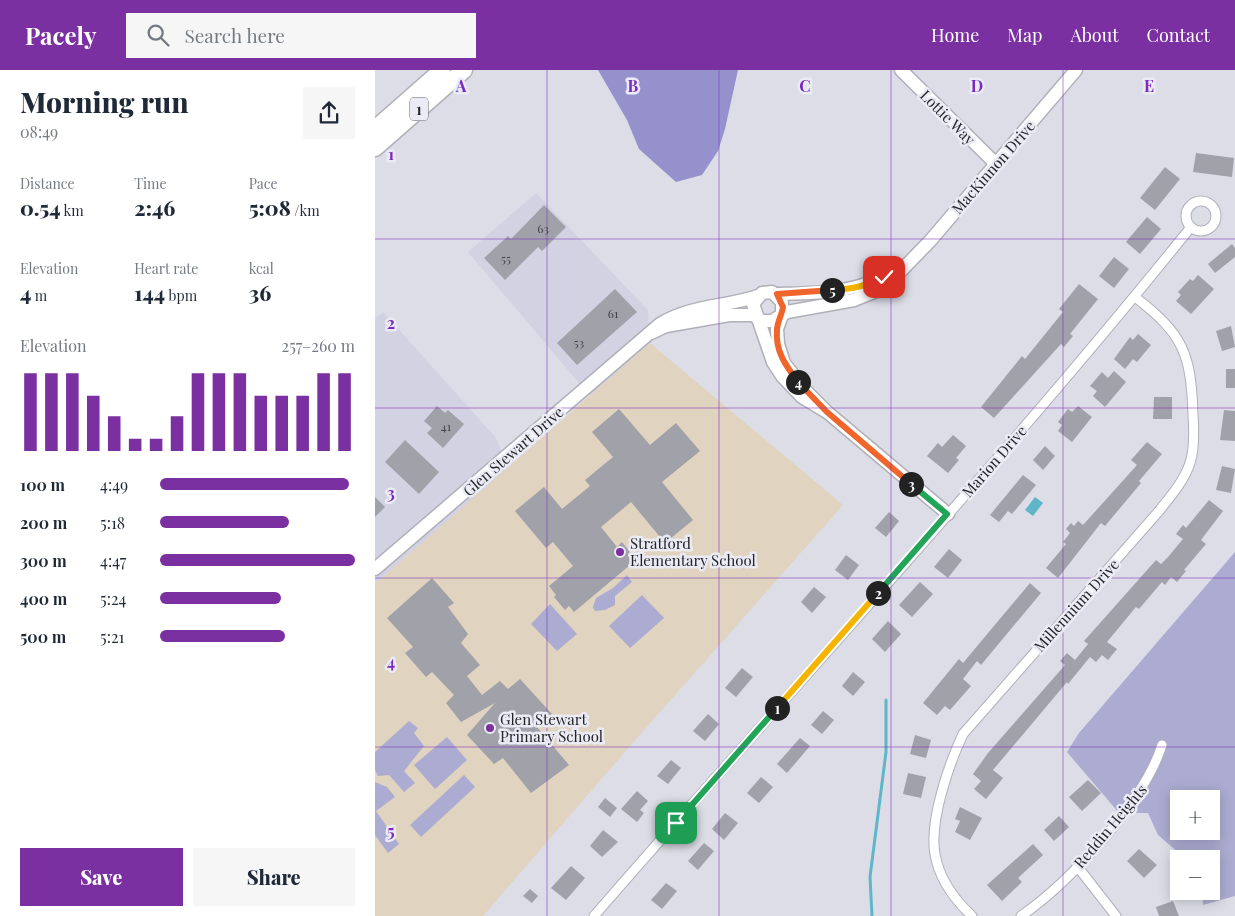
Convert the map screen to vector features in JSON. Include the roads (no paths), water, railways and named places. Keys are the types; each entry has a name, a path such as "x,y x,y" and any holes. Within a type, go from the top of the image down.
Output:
{"highway":[{"name":"1","path":"375,129 443,70"},
{"name":"1","path":"375,148 464,70"}],"street":[{"name":"Lottie Way","path":"901,70 996,164"},
{"name":"MacKinnon Drive","path":"782,315 805,307 854,300 879,290 894,278 930,241 1076,70"},
{"name":"Marion Drive","path":"594,916 947,514 1135,297 1191,227"},
{"name":"MacKinnon Drive","path":"777,294 852,290 867,286 909,262"},
{"path":"827,412 802,397 782,376 773,362 753,304 758,296 767,292 777,294 782,302 782,315 777,329 778,344 783,363 805,390 827,412 947,514"},
{"name":"Glen Stewart Drive","path":"375,569 669,318 696,308 739,302 758,296"},
{"name":"Millennium Drive","path":"972,916 954,899 935,854 935,828 942,795 950,763 963,734 1159,511 1180,484 1193,453 1193,413 1187,356 1179,340 1159,316 1135,297"},
{"name":"Glen Stewart Drive","path":"651,333 667,326 729,315 753,315 758,318"},
{"path":"758,318 772,321 782,315"},
{"name":"Reddin Heights","path":"1021,916 1035,906 1095,848 1147,781 1156,764 1162,745"},
{"path":"1077,866 1116,916"}],"waterway":[{"path":"872,916 870,877 886,752 886,700"}],"place":[{"name":"Stratford Elementary School","path":"620,552"},
{"name":"Glen Stewart Primary School","path":"490,728"}]}
